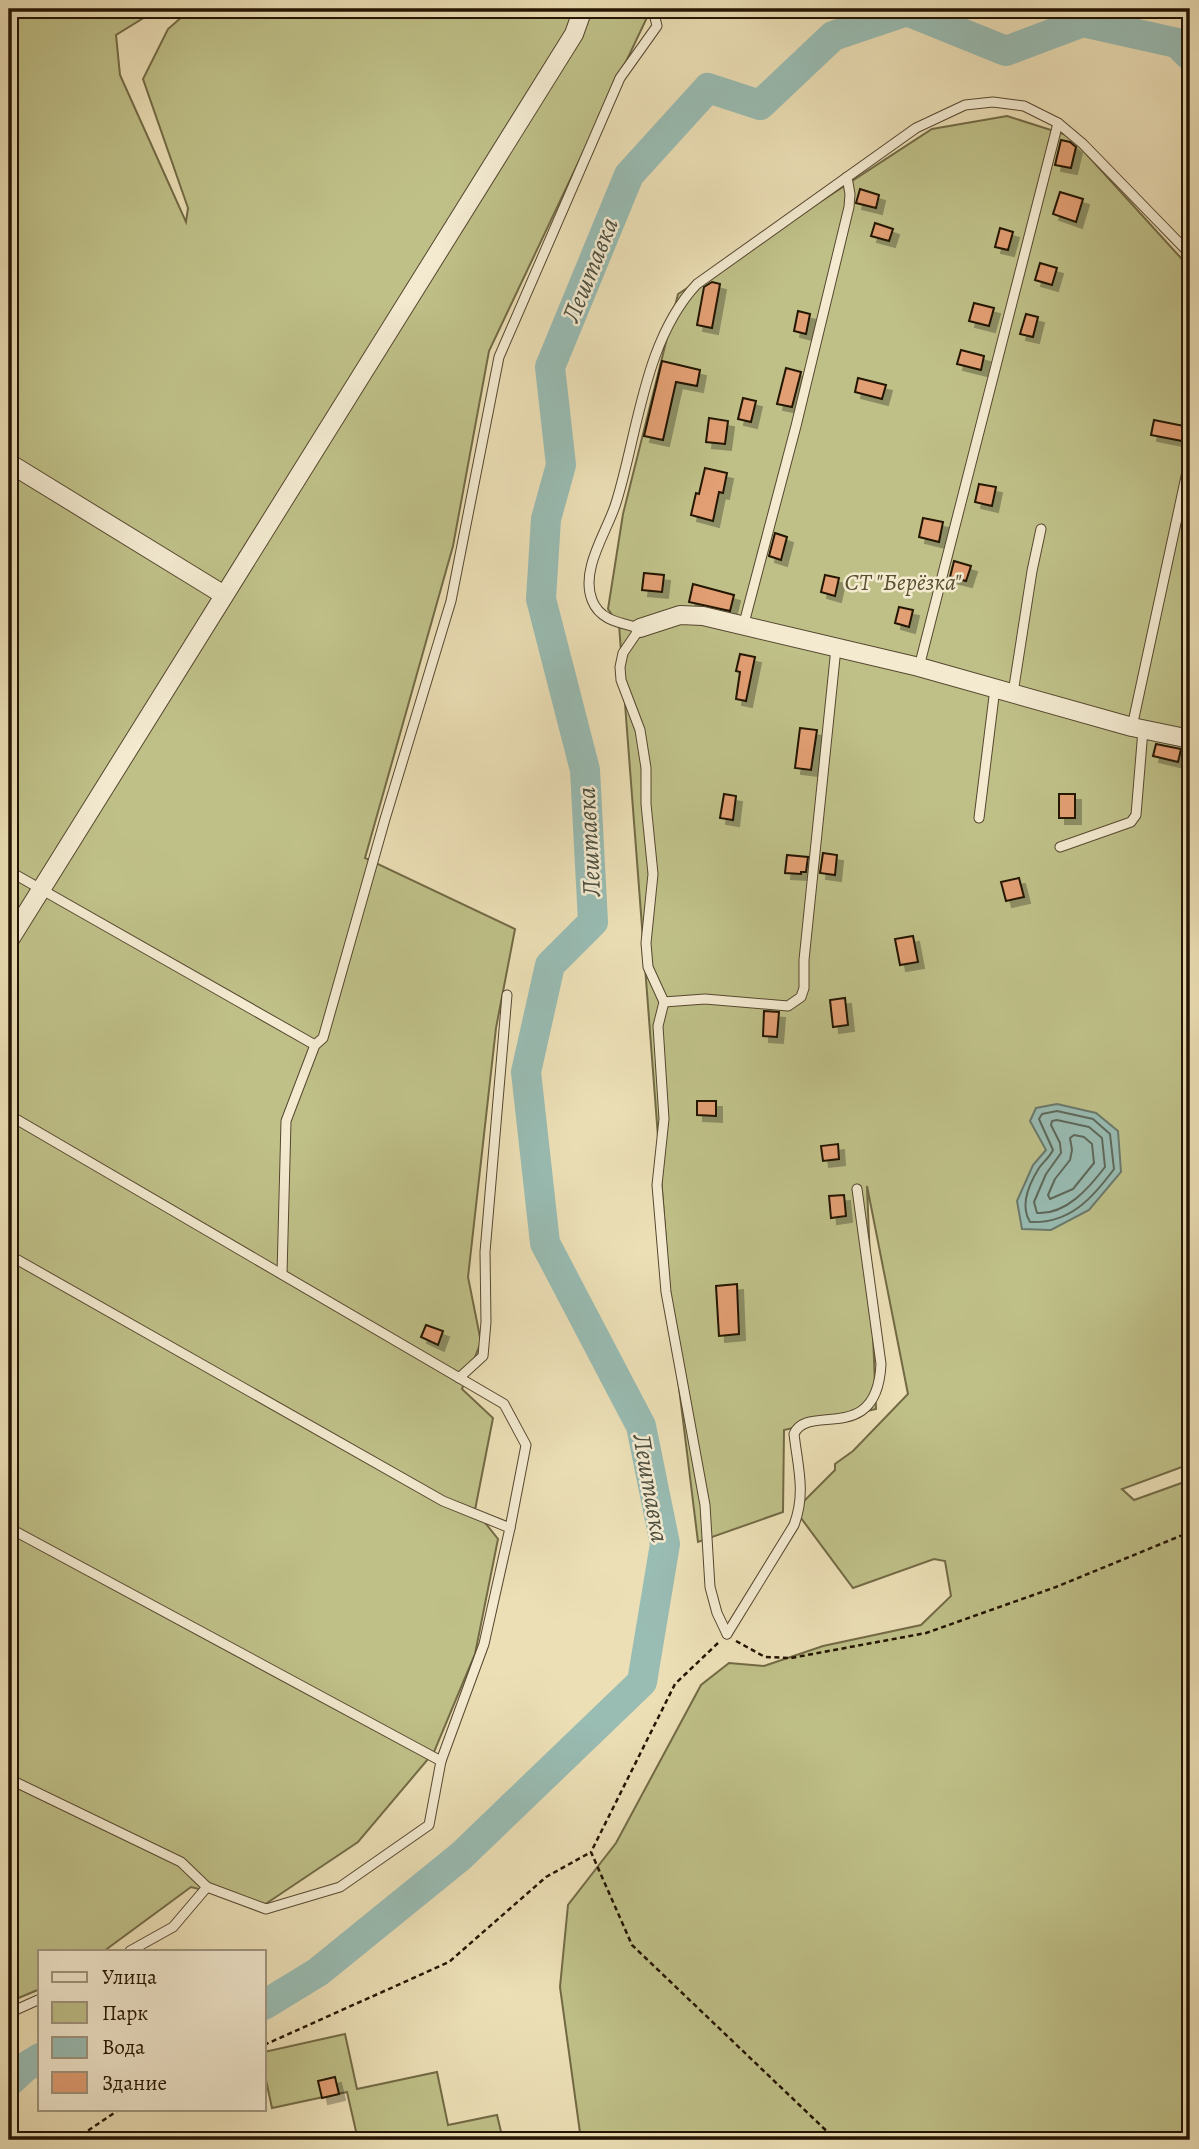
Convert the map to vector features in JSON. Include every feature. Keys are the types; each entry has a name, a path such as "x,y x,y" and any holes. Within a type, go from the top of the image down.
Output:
{"street":[{"path":"9,941 566,46 583,9"},
{"path":"9,463 225,595"},
{"path":"640,628 680,615 703,616 919,667 1138,728 1190,739"}],"lane":[{"path":"282,1274 286,1121 315,1045 323,1038 451,601 499,357 620,78 657,26 653,9"},
{"path":"727,1634 717,1613 710,1587 705,1505 666,1292 657,1185 664,1119 658,1026 664,1002 649,967 646,943 653,874 646,804 646,768 640,730 621,680 620,667 623,653 640,628 608,620 592,601 589,586 591,569 616,503 638,410 676,312 697,284 916,128 965,106 993,102 1024,106 1058,123 1083,144 1190,254"},
{"path":"919,667 1058,123"},
{"path":"743,627 796,426 849,207 847,177"},
{"path":"1060,846 1131,822 1136,816 1138,728 1190,458"},
{"path":"1013,693 1041,528"},
{"path":"664,1002 705,999 788,1006 801,997 836,648"},
{"path":"979,818 995,688"},
{"path":"9,871 315,1045"},
{"path":"459,1378 483,1356 486,1322 485,1252 507,995"},
{"path":"9,1115 504,1404 526,1445 484,1644 441,1761 429,1825 340,1887 266,1909 207,1887 181,1862 9,1779"},
{"path":"727,1634 794,1525 802,1497 794,1434 796,1430 803,1424 853,1416 865,1409 874,1397 880,1381 881,1364 857,1189"},
{"path":"9,1255 443,1501 510,1528"},
{"path":"9,1528 441,1761"},
{"path":"132,1950 173,1927 207,1887"},
{"path":"9,2013 38,2000"}],"path":[{"path":"266,2044 449,1962 546,1877 591,1852 675,1684 727,1634 765,1657 791,1658 926,1633 1055,1587 1190,1532"},
{"path":"591,1852 632,1945 835,2140"},
{"path":"74,2140 119,2110"}],"green space":[{"path":"9,9 158,9 116,35 120,75 186,222 188,208 143,79 168,29 191,9 651,9 489,351 453,546 365,858 515,929 496,1028 468,1277 481,1342 462,1389 493,1418 475,1510 498,1539 475,1654 434,1752 358,1842 264,1905 191,1887 105,1950 38,1950 38,1990 9,2002"},
{"name":"СТ \"Берёзка\"","path":"1007,116 1070,136 1190,268 1190,1464 1122,1489 1134,1500 1190,1480 1190,2139 581,2140 560,1987 568,1905 616,1843 701,1685 729,1663 764,1666 823,1646 921,1625 951,1596 945,1561 934,1559 853,1588 795,1510 835,1470 835,1464 853,1451 908,1394 867,1186 876,1409 784,1430 783,1512 698,1542 674,1347 619,625 608,609 623,514 678,294 932,129"},
{"path":"345,2034 357,2089 437,2072 448,2125 497,2115 503,2140 358,2140 347,2092 272,2108 266,2080 266,2052"}],"water":[{"path":"1057,1104 1096,1113 1118,1131 1121,1172 1089,1210 1051,1230 1022,1229 1017,1201 1033,1165 1046,1150 1030,1121 1036,1108"}],"building":[{"path":"1061,140 1076,147 1071,168 1055,165"},
{"path":"860,189 879,195 876,208 856,203"},
{"path":"1060,192 1083,199 1076,222 1053,214"},
{"path":"875,223 893,229 889,241 871,236"},
{"path":"1000,228 1013,232 1008,250 995,247"},
{"path":"1040,263 1057,268 1052,285 1035,280"},
{"path":"712,282 720,284 712,328 697,325 704,287"},
{"path":"974,303 994,308 989,326 969,321"},
{"path":"798,311 810,314 806,334 794,331"},
{"path":"1026,314 1038,317 1033,337 1020,334"},
{"path":"961,350 984,356 981,370 957,364"},
{"path":"662,361 700,370 697,386 676,382 663,440 644,436"},
{"path":"786,368 801,372 792,407 777,404"},
{"path":"858,378 886,385 882,399 855,392"},
{"path":"743,398 756,401 751,422 738,419"},
{"path":"709,418 728,421 725,444 706,442"},
{"path":"1154,420 1184,426 1182,441 1151,435"},
{"path":"705,468 727,473 723,493 719,492 713,521 691,515"},
{"path":"979,484 996,487 992,506 975,502"},
{"path":"923,518 943,522 939,542 919,537"},
{"path":"775,533 787,537 781,560 769,556"},
{"path":"954,561 971,566 966,581 950,577"},
{"path":"644,573 664,575 662,592 642,590"},
{"path":"825,575 839,578 835,596 821,592"},
{"path":"693,584 734,595 730,611 689,602"},
{"path":"899,607 913,610 909,627 895,623"},
{"path":"740,654 755,657 746,701 736,699 740,672 736,671"},
{"path":"800,728 817,730 811,770 795,768"},
{"path":"1156,744 1181,749 1178,762 1153,756"},
{"path":"724,794 736,796 733,820 720,818"},
{"path":"1059,794 1075,794 1075,818 1059,818"},
{"path":"823,853 837,855 835,875 820,873"},
{"path":"787,855 808,857 806,872 785,873"},
{"path":"1019,878 1024,897 1006,901 1001,882"},
{"path":"913,936 918,962 900,965 895,939"},
{"path":"845,998 848,1025 833,1027 830,1000"},
{"path":"764,1011 779,1012 777,1037 763,1036"},
{"path":"697,1101 716,1101 716,1116 697,1115"},
{"path":"838,1144 839,1159 823,1161 821,1146"},
{"path":"844,1195 846,1216 831,1218 829,1196"},
{"path":"737,1284 739,1334 719,1336 716,1286"},
{"path":"426,1325 443,1331 438,1345 421,1337"},
{"path":"335,2077 339,2094 322,2098 318,2081"}],"waterway":[{"name":"Лештавка","path":"266,2004 318,1972 461,1856 642,1682 665,1544 641,1426 545,1243 526,1072 550,965 593,922 585,770 541,599 546,519 561,465 550,367 629,175 708,88 760,105 833,36 907,11 1006,51 1083,22 1177,43 1190,56"},
{"name":"Лештавка","path":"9,2082 38,2059"}]}
